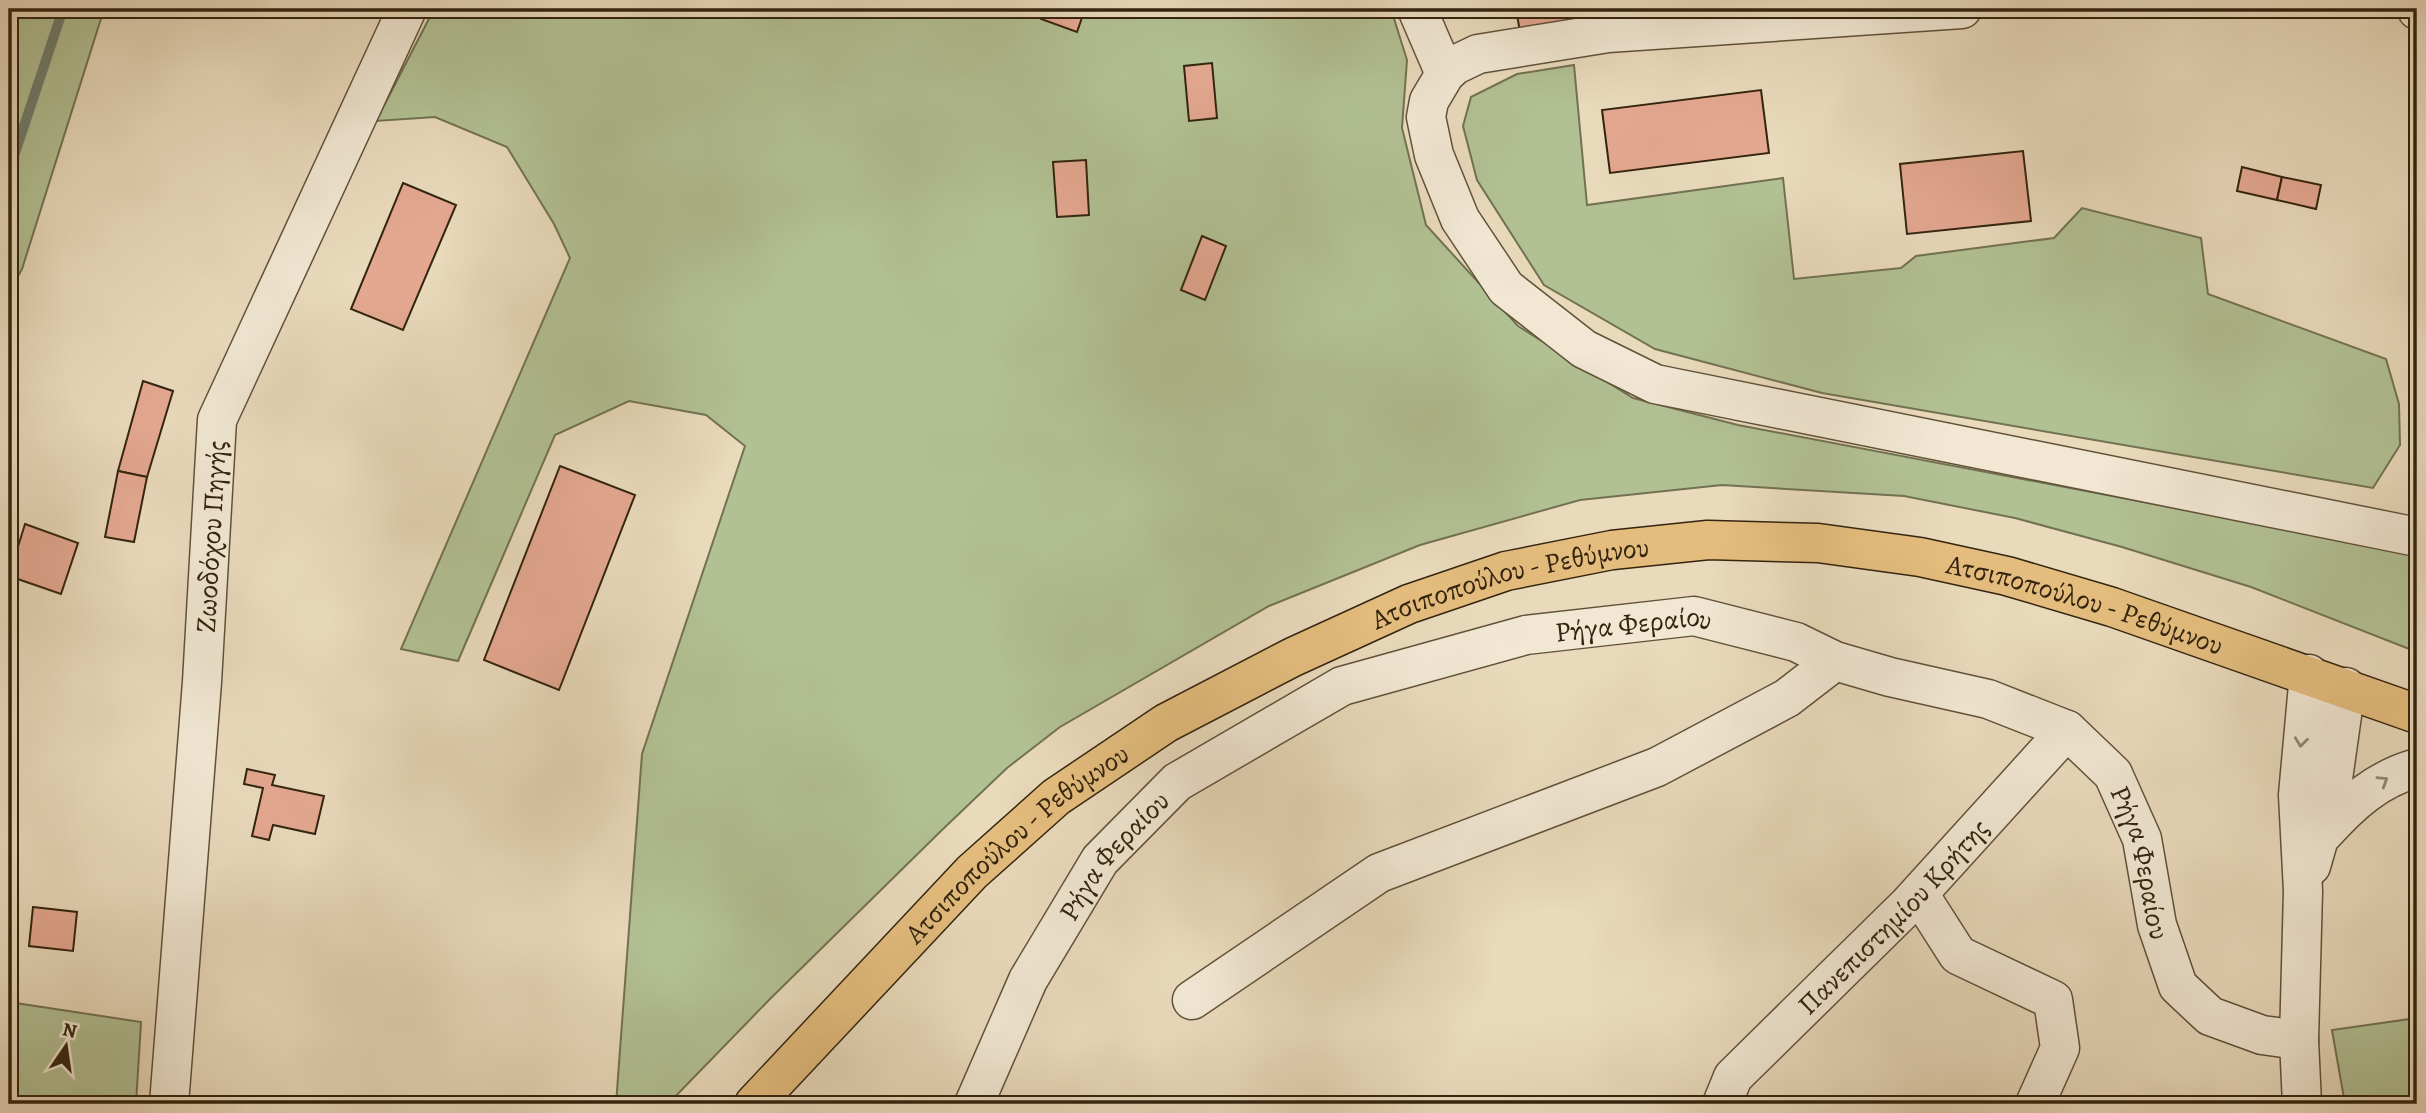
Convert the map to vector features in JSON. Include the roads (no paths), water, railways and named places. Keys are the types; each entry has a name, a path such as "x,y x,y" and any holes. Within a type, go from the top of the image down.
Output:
{"main road":[{"name":"Ατσιποπούλου - Ρεθύμνου","path":"754,1104 972,872 1056,797 1167,723 1293,657 1409,604 1506,571 1612,550 1708,540 1831,545 1920,557 2007,576 2112,607 2417,714"}],"street":[{"name":"Ζωοδόχου Πηγής","path":"169,1104 202,681 217,420 407,9"},
{"path":"1417,9 1445,74"},
{"path":"1962,9 1608,21 1478,54 1454,65 1445,74 1429,101 1426,117 1434,155 1460,219 1506,288 1584,348 1655,384 2417,537"},
{"name":"Ρήγα Φεραίου","path":"974,1104 1028,980 1100,860 1177,782 1342,686 1526,635 1694,616 1796,642 1835,661 1988,699 2067,730 2113,774 2142,839 2157,925 2178,986 2210,1016 2262,1035 2299,1040"},
{"path":"1192,1000 1379,873 1657,767 1787,698 1835,661"},
{"path":"2302,1104 2299,1040 2304,891 2298,795 2309,674"},
{"path":"2304,891 2337,760 2346,687"},
{"name":"Πανεπιστημίου Κρήτης","path":"1722,1104 1733,1077 1793,1022 1919,894 2067,730"},
{"path":"2319,838 2352,801 2393,775 2417,768"},
{"path":"1919,894 1958,956 2053,1000 2060,1048 2035,1104"}],"waterway":[{"path":"9,171 63,9"}]}
